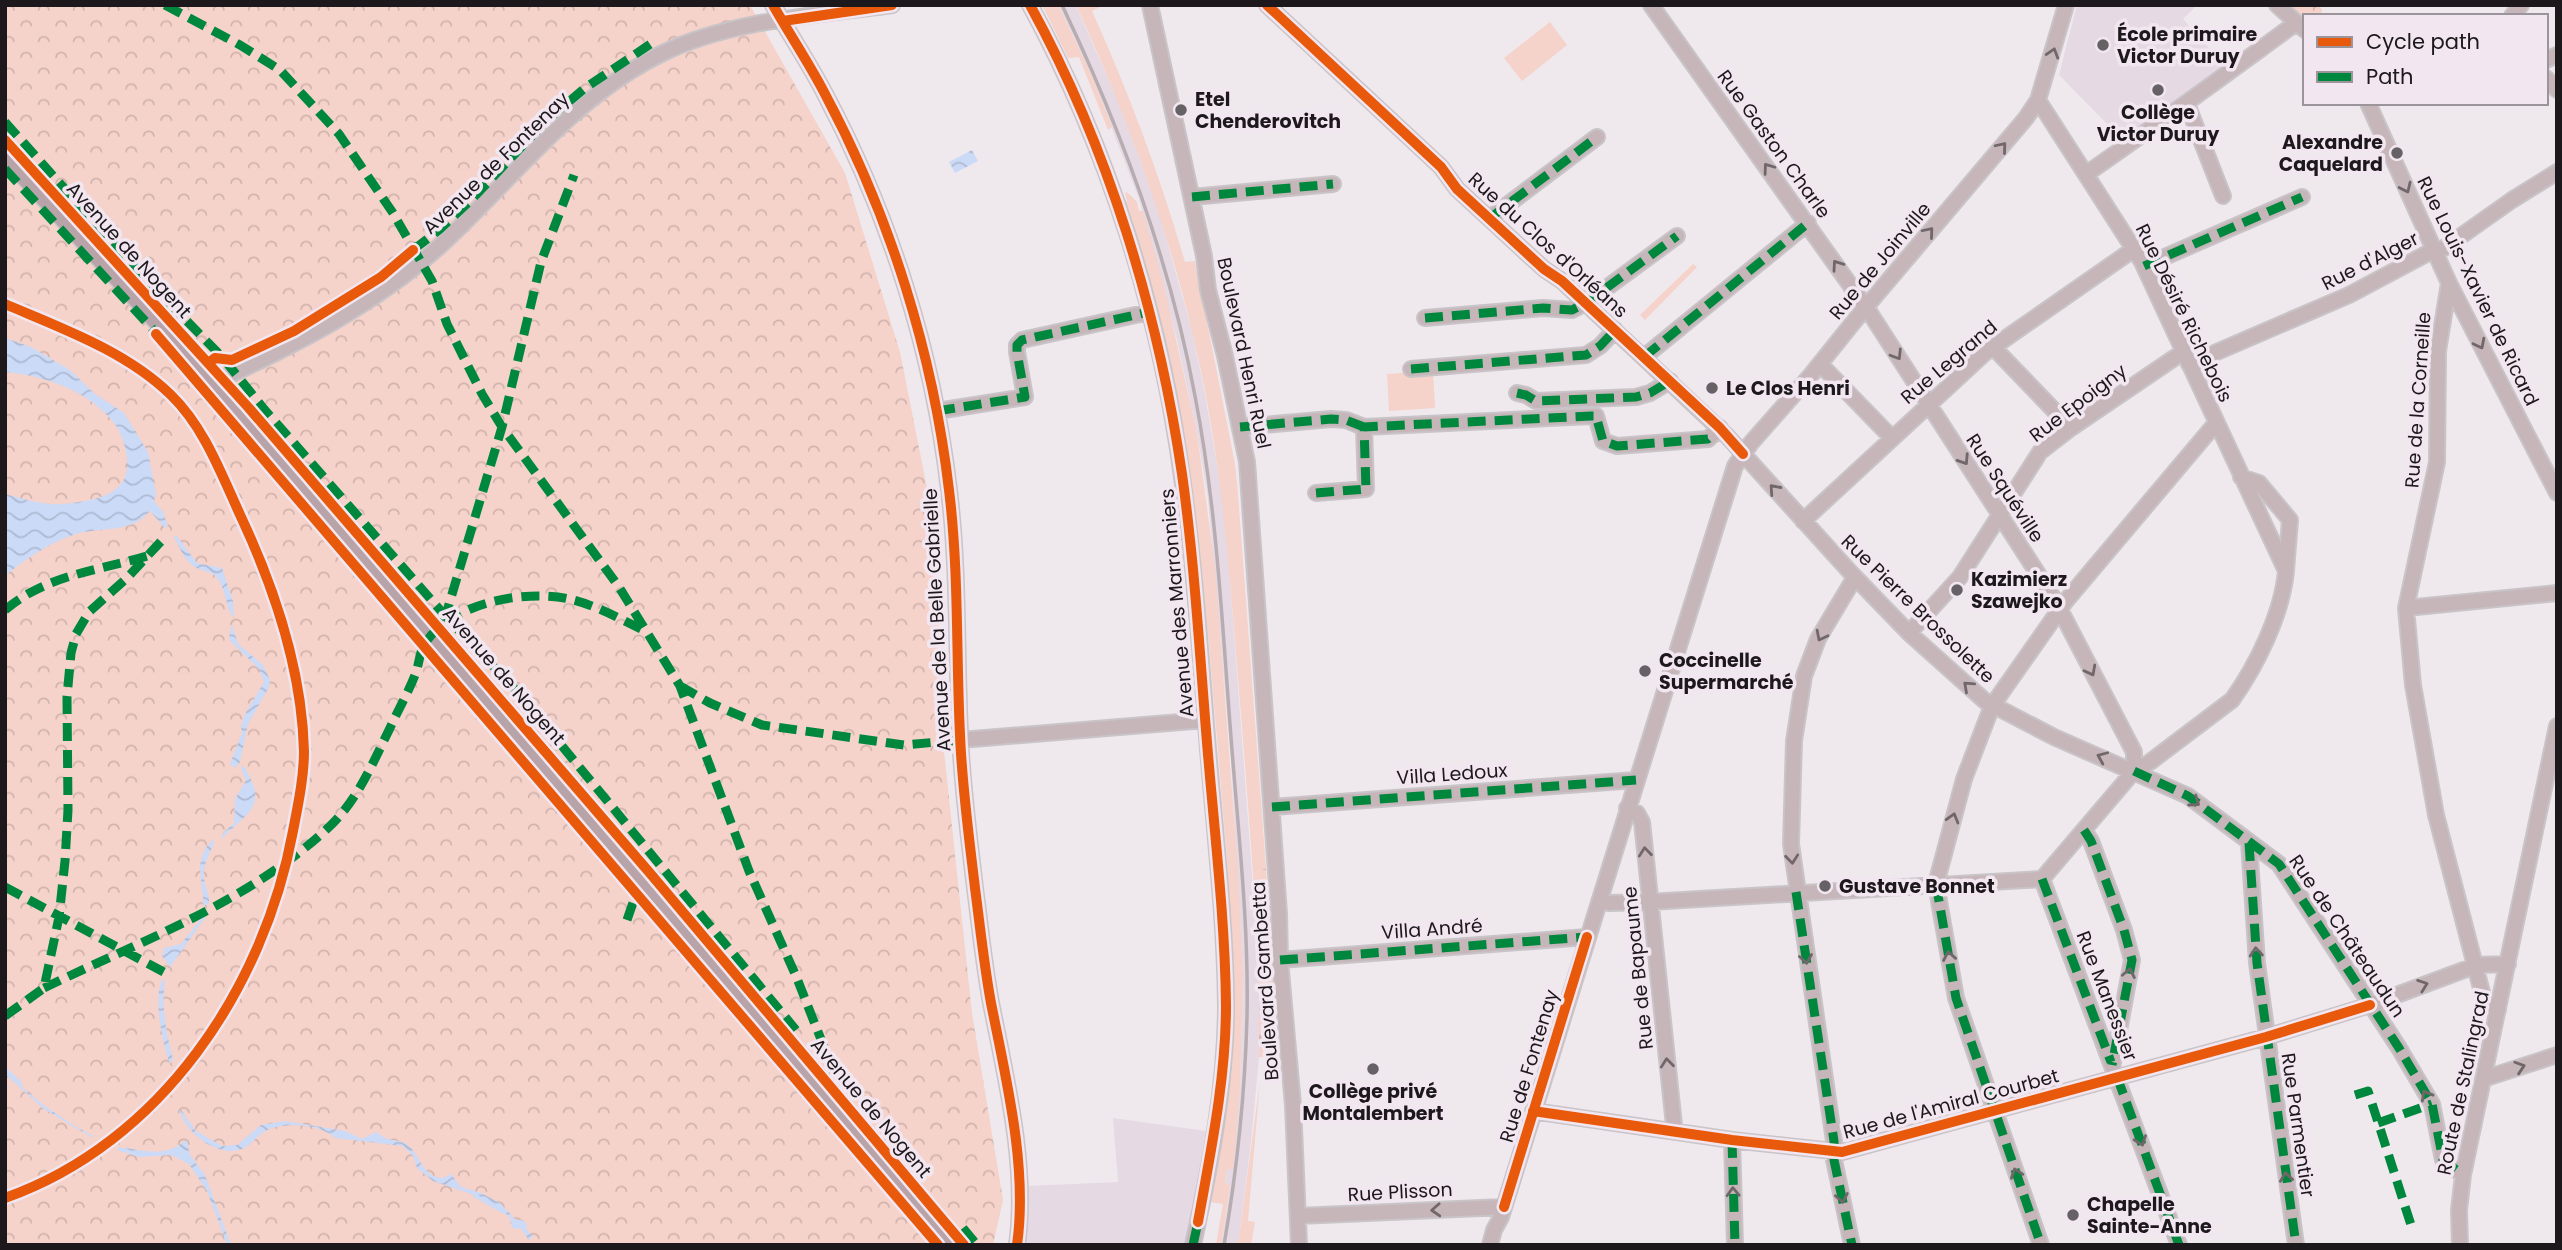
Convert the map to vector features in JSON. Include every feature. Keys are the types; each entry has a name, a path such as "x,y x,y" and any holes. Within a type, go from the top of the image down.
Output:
{"main road":[{"name":"Avenue de Nogent","path":"5,155 135,294 443,645 951,1245"}],"street":[{"name":"Avenue de la Belle Gabrielle","path":"773,5 798,44 841,125 889,239 918,328 937,411 953,535 960,740 977,905 1017,1152 1017,1245"},
{"name":"Avenue de Fontenay","path":"213,383 304,340 378,294 442,244 576,110 645,62 706,36 783,21 892,5"},
{"name":"Avenue des Marronniers","path":"1030,5 1069,83 1127,235 1166,384 1182,473 1197,615 1223,934 1226,1007 1216,1127 1193,1245"},
{"name":"Boulevard Henri Ruel","path":"1150,5 1192,197 1208,290 1247,462 1264,714"},
{"name":"Rue du Clos d'Orléans","path":"1267,5 1441,167 1457,189 1544,269 1586,303 1720,428 1743,454"},
{"name":"Rue Gaston Charle","path":"1651,5 1866,307"},
{"name":"Rue de Joinville","path":"1713,535 1735,466 1743,454 2020,125 2038,100 2066,5"},
{"path":"2086,174 2187,104 2225,73 2300,27 2277,5"},
{"name":"Rue Désiré Richebois","path":"2038,100 2144,266 2286,571"},
{"path":"2187,104 2223,196"},
{"name":"Rue Louis-Xavier de Ricard","path":"2369,105 2449,283 2557,494"},
{"path":"1490,218 1597,137"},
{"name":"Rue d'Alger","path":"2186,358 2349,295 2444,248 2557,172"},
{"path":"1192,197 1333,184"},
{"path":"2144,266 2302,197"},
{"path":"1644,357 1808,223"},
{"path":"1425,318 1543,309 1572,310 1586,303 1677,236"},
{"name":"Rue Legrand","path":"1803,521 1993,347 2134,249"},
{"name":"Rue de la Corneille","path":"2449,283 2438,351 2437,462 2406,608 2413,685 2436,815 2484,1000 2498,1010"},
{"name":"Rue Squéville","path":"1866,307 2060,610 2134,752 2134,771"},
{"path":"937,411 1025,397 1017,352 1017,345 1022,340 1149,312"},
{"path":"1411,369 1586,355 1600,346 1615,330"},
{"path":"1993,347 2071,428"},
{"name":"Rue Epoigny","path":"1909,633 1960,576 2040,452 2071,428 2186,358"},
{"path":"1820,364 1892,438"},
{"path":"1517,393 1536,401 1636,397 1650,393 1670,381"},
{"path":"1240,427 1331,419 1346,419 1364,427 1596,416 1603,441 1617,446 1708,439 1720,428"},
{"path":"2041,1245 1956,998 1936,884 1964,779 1992,706 2060,610 2216,424"},
{"path":"1315,493 1366,489 1364,427"},
{"name":"Rue Pierre Brossolette","path":"1743,454 1909,633 1992,706 2054,737 2134,771"},
{"path":"1600,901 1649,902 2042,879 2134,771 2232,700 2251,669 2283,596 2290,520 2259,483 2241,477"},
{"name":"Rue de Fontenay","path":"1490,1245 1713,535"},
{"path":"1852,1245 1835,1152 1791,844 1794,741 1804,677 1818,639 1855,577"},
{"path":"2406,608 2557,593"},
{"name":"Boulevard Gambetta","path":"1264,714 1280,960 1293,1105 1299,1245"},
{"path":"960,740 1205,720"},
{"name":"Route de Stalingrad","path":"2459,1245 2463,1175 2557,726"},
{"name":"Rue de Châteaudun","path":"2134,771 2188,796 2279,864 2432,1104 2443,1160 2463,1175"},
{"name":"Villa Ledoux","path":"1272,807 1636,780"},
{"name":"Rue de Bapaume","path":"1627,808 1637,813 1642,822 1673,1131"},
{"path":"2084,830 2091,842 2132,960 2115,1071"},
{"name":"Rue Parmentier","path":"2249,843 2252,914 2266,1037 2296,1245"},
{"name":"Rue Manessier","path":"2042,879 2179,1245"},
{"name":"Villa André","path":"1280,960 1587,937"},
{"name":"Rue de l'Amiral Courbet","path":"1533,1111 1732,1140 1842,1152 1995,1111 2115,1071 2266,1037 2370,1005 2477,965 2508,964"},
{"path":"2483,1079 2557,1055"},
{"path":"1732,1140 1735,1245"},
{"name":"Rue Plisson","path":"1298,1216 1504,1206"},
{"name":"Route de Stalingrad","path":"2459,1210 2469,1245"}],"shaded area":[{"path":"1058,5 1076,5 1121,108 1158,209 1192,331 1225,513 1259,968 1259,1057 1238,1245 1221,1245 1230,1186 1225,1184 1227,1168 1232,1169 1240,1088 1243,973 1231,761 1208,499 1177,340 1139,199 1091,74"},
{"path":"2077,5 2197,5 2183,19 2225,66 2128,134 2122,126 2114,131 2059,75"},
{"path":"1113,1118 1206,1131 1186,1245 1026,1245 1028,1186 1118,1182"}],"green space":[{"path":"5,5 750,5 845,173 900,352 934,523 943,742 972,1013 1003,1200 993,1245 5,1245"},
{"path":"1042,5 1058,5 1091,74 1112,127 1108,130 1079,57 1068,58"},
{"path":"1076,5 1104,5 1092,11 1143,135 1185,262 1195,261 1235,464 1238,494 1266,868 1253,874 1228,556 1206,396 1183,295 1153,197 1117,100"},
{"path":"2285,5 2319,5 2321,14 2303,14 2303,18"},
{"path":"1550,22 1567,45 1522,81 1504,58"},
{"path":"1127,192 1137,202 1139,211 1143,211 1163,282 1197,433 1215,568 1243,973 1240,1088 1233,1169 1227,1169 1225,1184 1230,1185 1221,1245 1216,1245 1223,1204 1210,1202 1232,1071 1234,981 1227,858 1209,645 1193,501 1176,393 1166,342 1124,202 1127,201"},
{"path":"1693,264 1697,267 1645,320 1640,315"},
{"path":"1433,371 1435,408 1389,411 1387,374"},
{"path":"1266,868 1276,1010 1269,1011 1270,1057 1259,1057 1259,968 1253,874"},
{"path":"1260,1081 1248,1221 1255,1222 1251,1245 1238,1245"}],"water":[{"path":"972,150 978,161 955,173 949,162"},
{"path":"5,338 31,347 70,370 95,394 124,413 148,452 156,494 154,501 163,512 168,526 165,528 150,511 142,519 123,527 80,533 61,540 36,553 5,576 5,494 55,504 90,500 116,489 126,474 127,464 119,430 92,402 79,393 50,381 5,372"},
{"path":"176,535 197,563 222,568 233,601 234,618 217,578 189,562 174,537"},
{"path":"232,624 238,644 263,665 270,680 269,687 248,724 240,762 235,768 230,764 242,733 245,714 264,682 259,669 231,642 229,638"},
{"path":"243,765 255,790 255,800 247,815 221,840 223,833 234,823 235,799 246,780 241,769"},
{"path":"214,839 204,870 209,903 203,907 200,872 202,855"},
{"path":"205,914 205,918 170,967 162,956 164,948 181,944"},
{"path":"163,979 165,1020 173,1059 170,1064 164,1045 158,996"},
{"path":"5,1067 33,1097 93,1138 44,1109 5,1074"},
{"path":"179,1110 196,1131 222,1146 237,1145 261,1125 285,1121 345,1131 362,1139 376,1132 385,1138 408,1145 432,1175 443,1178 451,1174 461,1187 500,1203 516,1220 523,1220 527,1225 526,1229 533,1236 529,1240 521,1229 512,1228 510,1218 483,1198 433,1181 417,1168 413,1156 403,1146 335,1138 311,1127 290,1125 264,1132 242,1149 223,1150 195,1135"},
{"path":"187,1141 190,1155 205,1175 231,1245 227,1245 207,1191 189,1164 171,1155 139,1157 117,1150 119,1147 144,1151 170,1150"}],"waterway":[{"path":"5,1069 20,1083"},
{"path":"474,1195 504,1212"}],"railway":[{"path":"1062,5 1104,99 1157,245 1185,345 1209,481 1242,877 1247,982 1242,1103 1224,1245"}],"marked path":[{"path":"165,5 280,70 339,134 393,213 432,281 447,324 502,427 619,587 680,686 749,871 796,976 837,1080"},
{"path":"413,250 473,198 547,120 585,88 655,41"},
{"path":"5,122 141,274 223,358 264,409 449,620 515,689 796,1030"},
{"path":"1490,218 1597,137"},
{"path":"5,169 159,336"},
{"path":"444,621 502,427 541,262 574,175"},
{"path":"1192,197 1333,184"},
{"path":"2144,266 2302,197"},
{"path":"1644,357 1808,223"},
{"path":"1425,318 1543,308 1572,310 1586,303 1677,236"},
{"path":"937,411 1025,397 1017,352 1017,345 1022,340 1149,312"},
{"path":"1411,369 1586,355 1600,346 1615,330"},
{"path":"1517,393 1536,401 1636,397 1650,393 1670,381"},
{"path":"1316,493 1366,489 1364,427 1596,416 1603,441 1617,446 1708,439 1720,428"},
{"path":"1240,427 1331,419 1346,420 1364,427"},
{"path":"5,1016 44,988 59,917 68,810 67,697 71,653 76,634 89,612 127,578 165,537"},
{"path":"5,610 21,598 55,581 147,556"},
{"path":"44,988 229,899 298,854 329,827 357,793 371,767 412,682 424,645 451,619 489,602 551,596 589,605 647,632"},
{"path":"680,686 710,703 762,725 904,745 960,740 960,734"},
{"path":"2134,771 2188,796 2279,864 2399,1048 2432,1104 2443,1160 2463,1175"},
{"path":"1272,807 1636,780"},
{"path":"2084,830 2091,841 2124,930 2132,960 2112,1065"},
{"path":"2249,843 2257,963 2296,1245"},
{"path":"2042,879 2111,1062"},
{"path":"1936,884 1956,998 2041,1245"},
{"path":"5,887 171,976"},
{"path":"627,920 636,894 634,891"},
{"path":"1796,892 1834,1141 1834,1160 1852,1245"},
{"path":"1280,960 1587,937"},
{"path":"2117,1077 2179,1245"},
{"path":"2355,1095 2368,1091 2411,1225"},
{"path":"2378,1123 2432,1104"},
{"path":"1732,1140 1735,1245"},
{"path":"1193,1245 1198,1222"},
{"path":"963,1228 977,1245"}],"cycle path":[{"path":"773,5 813,71 870,188 905,286 932,387 942,439 952,520 960,735 966,812 986,974 1018,1154 1020,1215 1017,1245"},
{"path":"783,21 892,5"},
{"path":"1030,5 1084,116 1127,233 1159,353 1182,474 1193,570 1218,867 1226,1005 1221,1087 1198,1222"},
{"path":"1267,5 1441,167 1457,189 1544,269 1562,281 1720,428 1743,454"},
{"path":"5,140 248,407 649,872 964,1245"},
{"path":"210,362 215,358 232,360 294,331 381,277 413,250"},
{"path":"5,304 92,342 134,366 171,395 194,422 227,486 276,603 298,691 304,751 299,801 279,890 258,947 230,1002 197,1053 157,1099 112,1140 61,1173 5,1198"},
{"path":"156,334 938,1245"},
{"path":"1504,1207 1587,937"},
{"path":"1533,1111 1732,1140 1842,1152 2266,1037 2370,1005"}],"place":[{"name":"École primaire Victor Duruy","path":"2103,45"},
{"name":"Collège Victor Duruy","path":"2158,90"},
{"name":"Etel Chenderovitch","path":"1181,110"},
{"name":"Alexandre Caquelard","path":"2397,153"},
{"name":"Le Clos Henri","path":"1712,388"},
{"name":"Kazimierz Szawejko","path":"1957,590"},
{"name":"Coccinelle Supermarché","path":"1645,671"},
{"name":"Gustave Bonnet","path":"1825,886"},
{"name":"Collège privé Montalembert","path":"1373,1069"},
{"name":"Chapelle Sainte-Anne","path":"2073,1215"}]}
